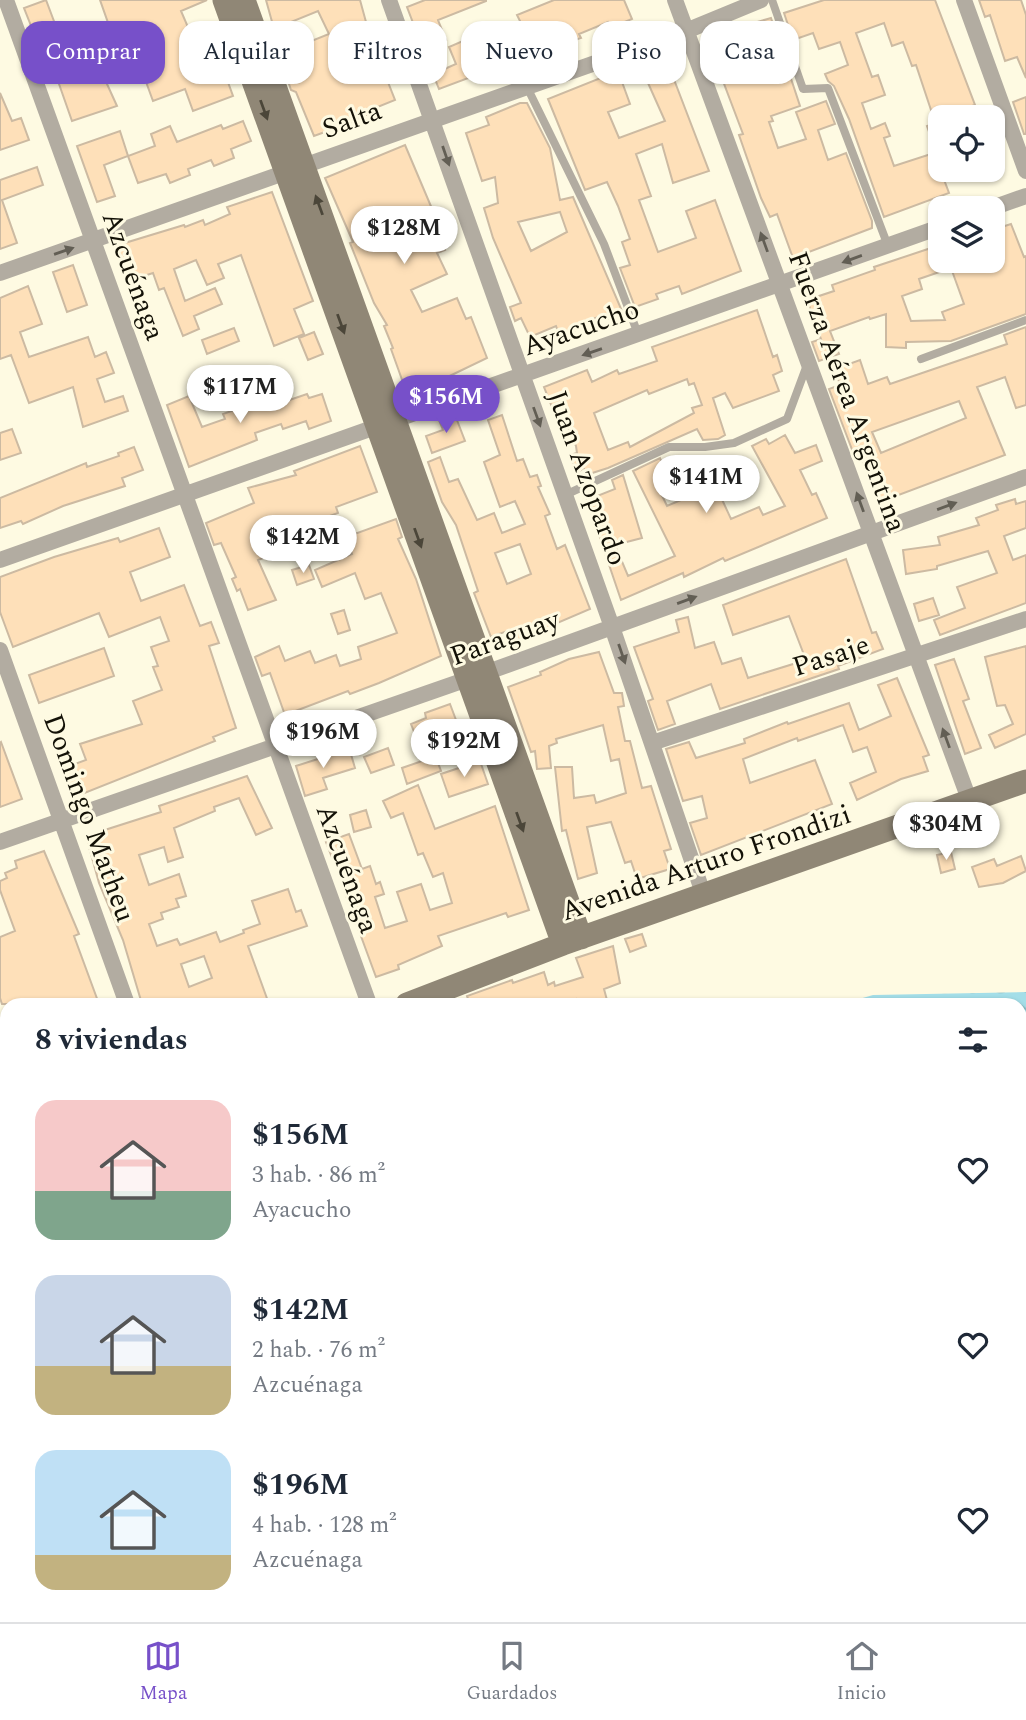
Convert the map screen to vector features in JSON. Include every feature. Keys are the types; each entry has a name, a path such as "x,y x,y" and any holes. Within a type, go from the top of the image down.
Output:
{"main road":[{"path":"224,0 295,167"},
{"path":"244,0 295,167 572,941"},
{"name":"Avenida Arturo Frondizi","path":"423,998 572,941 1026,781"}],"street":[{"name":"Azcuénaga","path":"6,0 367,998"},
{"name":"Juan Azopardo","path":"389,0 612,627 704,895"},
{"name":"Fuerza Aérea Argentina","path":"675,0 682,21"},
{"name":"Salta","path":"686,31 761,0"},
{"path":"964,0 1026,172"},
{"name":"Fuerza Aérea Argentina","path":"686,31 970,802"},
{"name":"Salta","path":"0,273 592,63"},
{"path":"1005,203 1026,196"},
{"name":"Ayacucho","path":"0,560 928,231"},
{"name":"Paraguay","path":"0,842 477,676 1026,477"},
{"name":"Pasaje","path":"652,743 1026,619"},
{"name":"Domingo Matheu","path":"0,650 64,821 125,998"}],"lane":[{"path":"772,0 803,89 828,88 888,246"},
{"path":"526,85 604,244 638,336"},
{"path":"920,359 1026,320"},
{"path":"565,495 668,447 705,447 734,443 788,419 808,362"}],"water":[{"path":"1026,992 1026,998 863,998 873,995"}],"building":[{"path":"46,0 54,21 29,21 24,8"},
{"path":"100,0 207,0 181,11 185,21 179,21 179,84 229,84 233,96 193,111 185,89 153,101 147,84 165,84 165,21 107,21"},
{"path":"266,0 360,0 366,21 328,21 328,32 318,11 294,21 272,21"},
{"path":"425,0 486,0 438,21 412,21 407,7"},
{"path":"554,0 624,0 632,19 592,21 592,29 579,34 581,38 578,39 578,21 520,21 517,15"},
{"path":"824,0 935,0 975,105 929,105 916,65 912,66 903,42 892,46 884,23 856,33 872,77 878,75 885,95 862,103 871,129 885,123 890,136 884,138 894,166 928,155 928,182 945,182 949,193 928,196 928,201 884,217 849,119 834,86 825,74 848,65 840,42 819,49 813,33 799,38 799,21 787,21 784,13"},
{"path":"979,0 1021,0 1026,15 1026,78 1017,57 1005,61 990,15 985,17"},
{"path":"328,34 328,84 389,84 395,100 365,112 366,115 355,121 314,136 296,92 291,90 289,84 314,84 314,40"},
{"path":"461,42 461,81 439,89 437,84 447,84 447,68 456,64 449,47"},
{"path":"592,81 592,84 623,84 630,104 608,112 619,138 665,121 648,84 676,84 709,171 673,183 662,144 636,154 651,196 639,200 658,252 696,238 686,211 715,200 741,271 682,294 679,286 656,294 658,299 635,307 620,268 630,265 622,242 630,239 618,206 607,182 585,190 548,99"},
{"path":"59,84 107,84 117,106 72,121"},
{"path":"724,84 793,84 800,106 771,116 773,121 769,122 778,148 806,139 796,112 826,101 835,124 818,130 828,160 846,153 872,221 872,228 793,258 777,214 770,217 761,198 739,135 743,134"},
{"path":"0,93 12,121 21,118 29,140 0,150"},
{"path":"1026,97 1026,134 1024,134 1013,102"},
{"path":"520,103 527,103 550,148 560,200 573,197 622,311 606,320 604,315 572,326 574,331 560,337 556,326 530,337 521,318 515,321 510,307 521,303 493,238 484,208 498,203 495,177 482,181 466,133 489,125 486,117","holes":["560,212 567,232 531,251 518,222"]},
{"path":"243,121 251,141 231,149 234,158 214,166 211,160 188,169 190,175 170,183 166,174 138,183 128,156 155,146 151,134 170,126 177,142 221,125 223,129"},
{"path":"120,131 128,156 104,165 115,196 97,202 77,146"},
{"path":"405,145 441,230 438,232 445,250 437,253 447,274 411,290 422,312 457,298 466,319 471,317 487,358 435,383 433,377 405,388 384,326 387,325 374,303 350,243 353,242 325,178"},
{"path":"37,167 43,185 2,200 17,243 0,249 0,180"},
{"path":"272,192 313,301 294,309 304,334 274,346 241,255 218,264 224,278 207,285 196,260 174,269 185,301 215,288 222,304 194,316 199,329 183,336 164,288 159,290 153,273 128,281 115,246 203,220 205,225 230,214 227,207"},
{"path":"1011,224 1024,257 1026,256 1026,314 951,341 906,342 906,348 886,347 886,314 870,319 869,317 830,331 839,354 819,361 812,342 821,339 807,300 834,291 832,285 875,270 874,267 928,249 928,273 936,273 919,279 922,289 902,296 911,321 945,320 942,312 964,304 953,273 1005,273 1005,226"},
{"path":"73,265 87,305 67,312 53,272"},
{"path":"28,286 42,324 20,332 29,357 88,337 95,357 106,352 114,373 97,379 105,402 123,396 128,411 83,427 73,387 29,403 11,355 0,359 0,298"},
{"path":"757,310 773,357 777,355 782,371 773,375 779,391 733,408 725,393 713,398 725,435 718,439 703,440 697,429 608,468 586,475 584,469 576,472 570,455 577,453 576,446 558,405 552,407 544,387 587,370 592,382 617,370 619,374 657,361 652,347","holes":["687,379 689,385 694,383 702,405 692,408 694,413 630,447 628,442 608,450 594,413 647,390 649,394"]},
{"path":"1026,327 1026,405 1016,408 1005,377 977,387 1005,455 880,502 861,458 856,460 829,389 840,385 835,369 860,360 868,384 887,377 890,384 1007,344 1004,335","holes":["959,401 966,418 881,453 872,432"]},
{"path":"234,328 239,341 207,354 202,340"},
{"path":"314,332 323,354 308,360 299,338"},
{"path":"307,394 309,398 322,394 331,421 309,429 306,421 283,429 281,424 255,433 257,440 189,467 167,405 189,396 202,427 225,419 223,414 245,406 246,410 270,402 272,406"},
{"path":"455,415 465,441 432,453 426,436 443,430 439,420"},
{"path":"502,415 517,461 523,459 530,477 537,475 541,486 538,487 550,514 545,516 557,549 565,545 590,609 550,626 551,629 514,641 510,630 491,637 474,593 478,591 456,525 442,502 428,462 440,457 449,482 458,479 477,520 494,513 502,533 525,524 515,501 500,507 484,462 500,455 488,420","holes":["520,544 531,574 507,584 495,553"]},
{"path":"12,429 21,453 0,460 0,433"},
{"path":"785,435 795,453 816,445 822,461 800,470 812,495 816,493 827,518 725,561 723,558 684,577 683,573 621,600 587,500 615,489 612,480 623,475 642,538 615,545 628,576 675,556 633,471 660,458 669,480 657,485 667,506 688,497 680,479 702,466 707,475 737,464 744,484 719,493 731,519 759,507 763,515 785,506 752,446 766,439 769,444"},
{"path":"360,446 377,492 336,507 338,513 324,518 331,538 307,547 304,540 270,552 271,555 258,560 276,600 248,610 240,589 237,591 232,579 236,577 221,543 214,545 206,523 254,503 248,488 296,475 294,471"},
{"path":"134,447 143,470 122,478 125,486 63,506 23,524 21,521 0,528 0,498 86,463 87,467 119,456 118,453"},
{"path":"1015,499 1016,504 1026,501 1026,528 1004,536 1013,560 1026,555 1026,603 940,635 934,620 965,608 957,587 997,573 988,551 937,566 937,569 906,574 903,550 940,545 938,537 979,525 976,518 998,510 996,505"},
{"path":"396,519 402,537 398,539 416,579 441,656 350,694 348,691 285,715 270,673 262,676 255,657 279,646 285,661 310,651 315,663 336,655 340,666 361,659 358,647 397,633 381,593 365,599 355,573 322,587 315,570 352,554 346,537"},
{"path":"159,528 170,557 130,572 141,601 184,585 200,626 211,622 219,643 209,646 236,728 213,737 215,741 72,798 61,769 86,760 80,744 142,724 133,701 162,690 153,667 158,666 151,647 169,641 160,617 109,637 99,613 13,647 0,612 0,577 54,557 118,538 120,542"},
{"path":"846,559 872,633 876,632 883,649 838,666 839,669 720,709 711,684 667,701 675,724 658,730 648,701 653,699 634,647 679,632 676,620 688,617 695,648 714,642 722,664 741,658 748,678 806,660 789,616 733,635 723,605"},
{"path":"309,565 314,579 297,585 292,570"},
{"path":"933,598 939,615 919,621 914,604"},
{"path":"344,610 350,630 338,634 331,614"},
{"path":"1026,646 1026,734 995,748 989,735 1013,724 1005,705 997,706 985,657"},
{"path":"104,648 114,676 39,703 29,675"},
{"path":"599,652 614,693 622,693 624,706 618,707 625,741 630,741 642,788 651,786 671,849 664,851 670,869 637,879 631,861 625,863 611,822 587,827 597,873 578,879 566,830 562,831 555,767 572,767 574,798 594,795 596,803 626,793 619,759 611,761 603,725 556,739 557,743 549,746 551,768 537,769 535,751 531,752 508,687 541,675 540,672 569,659"},
{"path":"954,659 969,699 963,701 981,748 965,754 935,665"},
{"path":"897,678 929,755 923,757 928,771 901,779 857,800 850,783 876,772 867,747 853,752 843,725 798,741 797,738 743,759 750,783 815,760 832,804 701,855 690,823 707,818 702,796 683,801 666,749 689,742 696,758 745,743 744,739 787,722 788,724 849,703 859,730 891,716 878,685"},
{"path":"450,704 462,736 432,747 441,771 407,784 402,768 425,760 411,724 426,718 425,713"},
{"path":"0,743 22,799 0,807"},
{"path":"337,746 339,754 350,751 355,768 323,778 327,789 305,796 296,766 321,758 319,752"},
{"path":"388,748 394,765 371,773 364,757"},
{"path":"480,761 488,784 449,797 441,774"},
{"path":"247,776 272,828 256,835 239,798 214,807 215,811 174,828 183,857 168,862 164,847 139,855 149,885 179,874 186,896 176,899 179,907 161,913 163,919 149,924 157,946 177,939 180,945 216,932 220,942 244,933 243,930 260,924 252,901 288,889 296,912 301,910 307,926 248,946 267,998 140,998 123,940 99,883 86,836 161,812 159,806","holes":["204,956 212,978 189,987 181,964"]},
{"path":"418,785 435,829 495,806 529,910 508,917 506,913 438,936 442,946 398,965 399,969 376,977 344,890 351,888 340,858 333,860 326,842 349,834 362,869 370,866 376,884 380,882 384,894 375,897 385,928 407,921 397,892 421,884 430,910 452,903 443,873 433,877 423,853 418,855 403,813 391,818 383,801"},
{"path":"366,810 371,827 354,832 350,815"},
{"path":"44,851 79,934 74,936 97,998 0,998 0,937 15,931 0,890 0,881 7,878 5,873 17,868 15,861"},
{"path":"951,852 955,869 941,873 937,855"},
{"path":"1021,856 1026,871 1003,883 979,887 972,867 994,859 997,866"},
{"path":"642,934 646,946 630,952 625,939"},
{"path":"613,946 620,983 604,989 606,998 467,996 544,972 548,985 554,982 555,986 583,977 576,958"}]}
